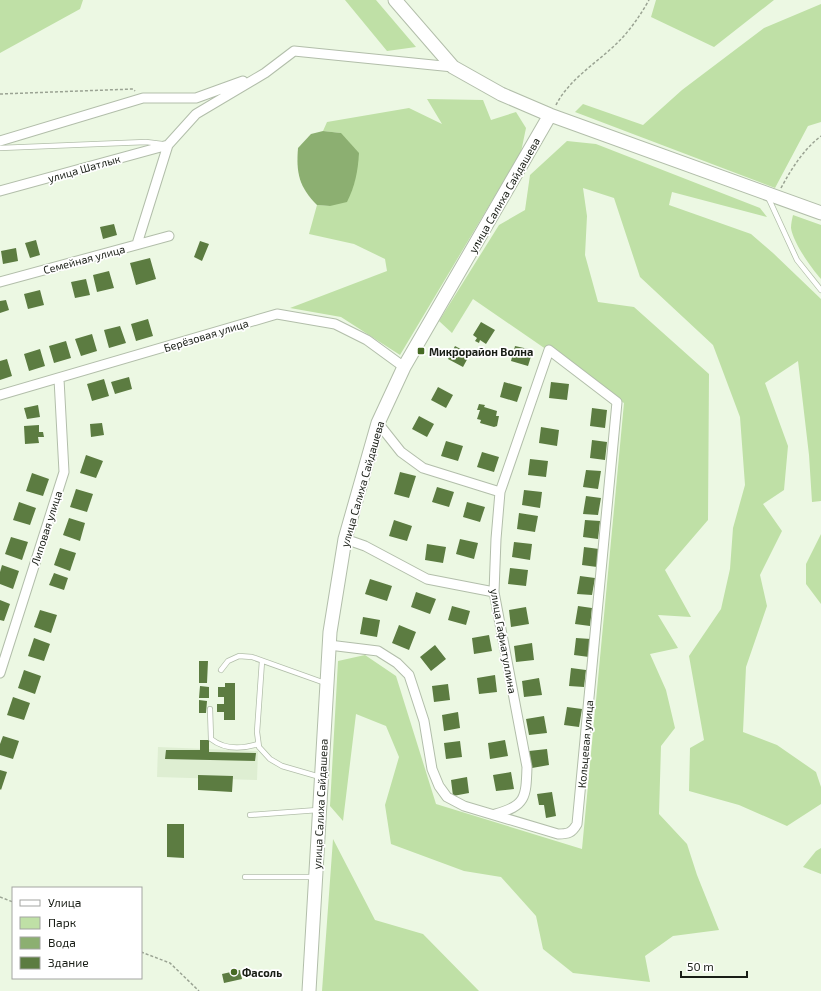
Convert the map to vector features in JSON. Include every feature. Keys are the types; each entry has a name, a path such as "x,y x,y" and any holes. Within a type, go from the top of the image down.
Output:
{"street":[{"path":"395,0 452,67 500,94 550,115 821,213"},
{"path":"137,244 168,145 196,114 265,73 294,51 452,67"},
{"path":"0,141 143,98 196,98 265,73"},
{"name":"улица Салиха Сайдашева","path":"309,991 329,645 344,538 378,423 404,367 550,115"},
{"name":"улица Шатлык","path":"0,191 168,145"},
{"name":"Семейная улица","path":"0,282 169,236"},
{"name":"Берёзовая улица","path":"0,395 59,379 277,314 336,324 367,340 404,367"},
{"name":"Кольцевая улица","path":"329,645 378,651 397,663 409,675 424,721 432,769 439,786 447,797 464,806 558,834 568,834 573,831 577,824 617,402 549,350 545,361"},
{"name":"улица Гафиатуллина","path":"495,814 512,810 522,800 527,790 527,767 494,592 500,492 545,361"},
{"name":"Липовая улица","path":"0,673 64,472 59,379"},
{"path":"378,423 401,452 422,468 500,492"},
{"path":"344,538 365,546 427,579 494,592"}],"lane":[{"path":"0,148 146,142 168,145"},
{"path":"771,195 797,260 821,290"},
{"path":"221,670 228,661 239,656 252,657 327,684"},
{"path":"262,661 257,732 258,744 270,760 282,766 321,777"},
{"path":"210,709 211,739 218,744 246,748 258,744"},
{"path":"250,816 320,810"},
{"path":"245,877 316,878"}],"path":[{"path":"550,115 559,98 576,80 622,38 640,16 649,0"},
{"path":"0,94 133,90 143,98"},
{"path":"771,195 809,145 821,136"},
{"path":"0,898 12,902"},
{"path":"142,952 170,963 199,991"}],"shaded area":[{"path":"158,747 258,751 257,780 157,777"}],"green space":[{"path":"0,0 83,0 80,9 0,53"},
{"path":"345,0 376,0 416,47 387,51"},
{"path":"656,0 774,0 714,47 651,17"},
{"path":"821,4 821,122 808,126 775,188 575,112 583,104 643,125 682,90 764,28"},
{"path":"427,99 483,100 491,120 516,112 526,128 521,152 400,355 341,317 290,308 387,271 385,259 354,244 309,234 317,205 330,206 341,133 323,131 327,122 409,108 442,124"},
{"path":"567,141 596,144 760,208 767,217 672,192 669,205 751,234 821,299 821,501 812,502 809,455 798,361 765,383 788,446 784,490 763,504 782,531 760,575 767,606 746,667 743,732 777,745 816,772 821,787 821,804 787,826 739,805 689,791 690,748 704,740 689,656 721,609 730,569 733,528 745,485 740,417 713,345 640,277 614,198 583,188 587,216 585,255 598,302 634,307 709,374 708,520 665,570 691,617 658,615 678,648 650,654 666,690 675,728 661,746 659,814 687,844 697,875 719,930 673,936 645,956 650,982 573,973 543,949 536,916 501,877 464,871 391,844 385,805 399,757 386,726 356,714 343,821 330,806 338,661 365,655 396,676 436,804 582,849 624,403 473,299 452,333 439,321 499,225 525,210 530,175"},
{"path":"793,215 821,225 821,279 808,262 792,234 791,228"},
{"path":"821,534 821,604 806,584 806,564"},
{"path":"333,839 375,920 423,934 479,991 322,991"},
{"path":"821,848 821,874 803,867 816,851"}],"water":[{"path":"323,131 341,133 359,153 356,178 347,202 330,206 317,205 306,192 298,172 298,148 311,134"}],"building":[{"path":"114,224 117,235 103,239 100,227"},
{"path":"36,240 40,255 30,258 25,243"},
{"path":"200,241 209,244 202,261 194,257"},
{"path":"16,248 18,261 3,264 1,251"},
{"path":"150,258 156,279 136,285 130,263"},
{"path":"109,271 114,288 97,292 93,275"},
{"path":"86,279 90,295 75,298 71,282"},
{"path":"40,290 44,305 28,309 24,294"},
{"path":"6,300 9,310 0,313 0,301"},
{"path":"148,319 153,336 136,341 131,324"},
{"path":"481,322 495,330 486,344 480,340 479,343 475,341 477,338 473,335"},
{"path":"120,326 126,343 109,348 104,330"},
{"path":"92,334 97,351 81,356 75,339"},
{"path":"66,341 71,358 54,363 49,346"},
{"path":"455,346 470,354 463,367 448,359"},
{"path":"515,346 533,350 528,366 511,361"},
{"path":"40,349 45,366 29,371 24,354"},
{"path":"7,359 12,376 0,380 0,361"},
{"path":"129,377 132,389 115,394 111,382"},
{"path":"104,379 109,396 92,401 87,384"},
{"path":"504,382 522,387 517,402 500,397"},
{"path":"551,382 569,384 567,400 549,398"},
{"path":"438,387 453,395 446,408 431,400"},
{"path":"479,404 485,405 484,407 497,411 496,416 499,416 497,426 494,427 480,423 481,420 477,419 480,410 477,410"},
{"path":"38,405 40,417 27,419 24,408"},
{"path":"592,408 607,410 605,428 590,426"},
{"path":"419,416 434,424 427,437 412,429"},
{"path":"102,423 104,435 91,437 90,424"},
{"path":"39,425 39,432 43,432 44,437 38,437 39,443 25,444 24,426"},
{"path":"541,427 559,430 557,446 539,443"},
{"path":"592,440 607,442 605,460 590,458"},
{"path":"446,441 463,446 458,461 441,456"},
{"path":"482,452 499,457 494,472 477,467"},
{"path":"86,455 103,461 96,478 80,473"},
{"path":"530,459 548,461 546,477 528,475"},
{"path":"586,470 601,471 598,489 583,487"},
{"path":"400,472 416,476 409,498 394,494"},
{"path":"32,473 49,479 43,496 26,491"},
{"path":"437,487 454,492 449,507 432,502"},
{"path":"76,489 93,494 87,512 70,507"},
{"path":"524,490 542,492 540,508 522,505"},
{"path":"586,496 601,498 598,515 583,514"},
{"path":"19,502 36,508 30,525 13,520"},
{"path":"467,502 485,507 480,522 463,517"},
{"path":"519,513 538,516 535,532 517,529"},
{"path":"69,518 85,523 80,541 63,535"},
{"path":"394,520 412,526 407,541 389,536"},
{"path":"585,520 600,521 598,539 583,537"},
{"path":"11,537 28,542 22,560 5,554"},
{"path":"460,539 478,543 474,559 456,554"},
{"path":"514,542 532,544 530,560 512,557"},
{"path":"427,544 446,547 443,563 425,560"},
{"path":"584,547 599,549 597,567 582,565"},
{"path":"60,548 76,553 70,571 54,565"},
{"path":"2,565 19,571 13,589 0,584 0,572"},
{"path":"510,568 528,570 526,586 508,584"},
{"path":"54,573 68,578 64,590 49,585"},
{"path":"580,576 595,578 592,595 577,594"},
{"path":"370,579 392,586 387,601 365,594"},
{"path":"416,592 436,599 430,614 411,607"},
{"path":"0,600 10,604 4,621 0,620"},
{"path":"452,606 470,611 466,625 448,620"},
{"path":"578,606 592,608 590,626 575,624"},
{"path":"526,607 529,624 511,627 509,610"},
{"path":"40,610 57,615 51,633 34,627"},
{"path":"363,617 380,620 377,637 360,634"},
{"path":"399,625 416,632 409,650 392,643"},
{"path":"489,635 492,651 474,654 472,638"},
{"path":"34,638 50,644 44,661 28,656"},
{"path":"576,638 591,639 589,657 574,655"},
{"path":"532,643 534,660 516,662 514,646"},
{"path":"435,645 446,659 431,671 420,657"},
{"path":"199,661 208,661 207,683 199,683"},
{"path":"571,668 586,670 584,687 569,686"},
{"path":"24,670 41,676 35,694 18,688"},
{"path":"495,675 497,692 479,694 477,678"},
{"path":"539,678 542,695 524,697 522,681"},
{"path":"225,683 235,683 235,720 224,720 224,712 217,712 217,704 224,704 224,697 218,697 218,687 225,687"},
{"path":"448,684 450,700 434,702 432,686"},
{"path":"200,686 209,687 209,698 199,698"},
{"path":"13,697 30,703 24,720 7,715"},
{"path":"199,700 207,701 206,713 199,713"},
{"path":"567,707 582,709 579,727 564,725"},
{"path":"458,712 460,728 444,731 442,715"},
{"path":"544,716 547,733 529,735 526,719"},
{"path":"3,736 19,741 13,759 0,755 0,744"},
{"path":"200,740 209,740 209,752 256,753 255,761 165,759 166,750 200,750"},
{"path":"505,740 508,756 490,759 488,743"},
{"path":"460,741 462,757 446,759 444,743"},
{"path":"547,749 549,765 532,768 529,751"},
{"path":"0,770 7,772 1,790 0,789"},
{"path":"511,772 514,789 496,791 493,775"},
{"path":"198,775 233,776 232,792 198,790"},
{"path":"467,777 469,793 453,796 451,780"},
{"path":"552,792 556,816 546,818 544,805 539,805 537,794"},
{"path":"167,824 184,824 184,858 167,857"},
{"path":"240,970 242,979 224,983 222,974"}],"place":[{"name":"Микрорайон Волна","path":"421,351"},
{"name":"Фасоль","path":"234,972"}]}
